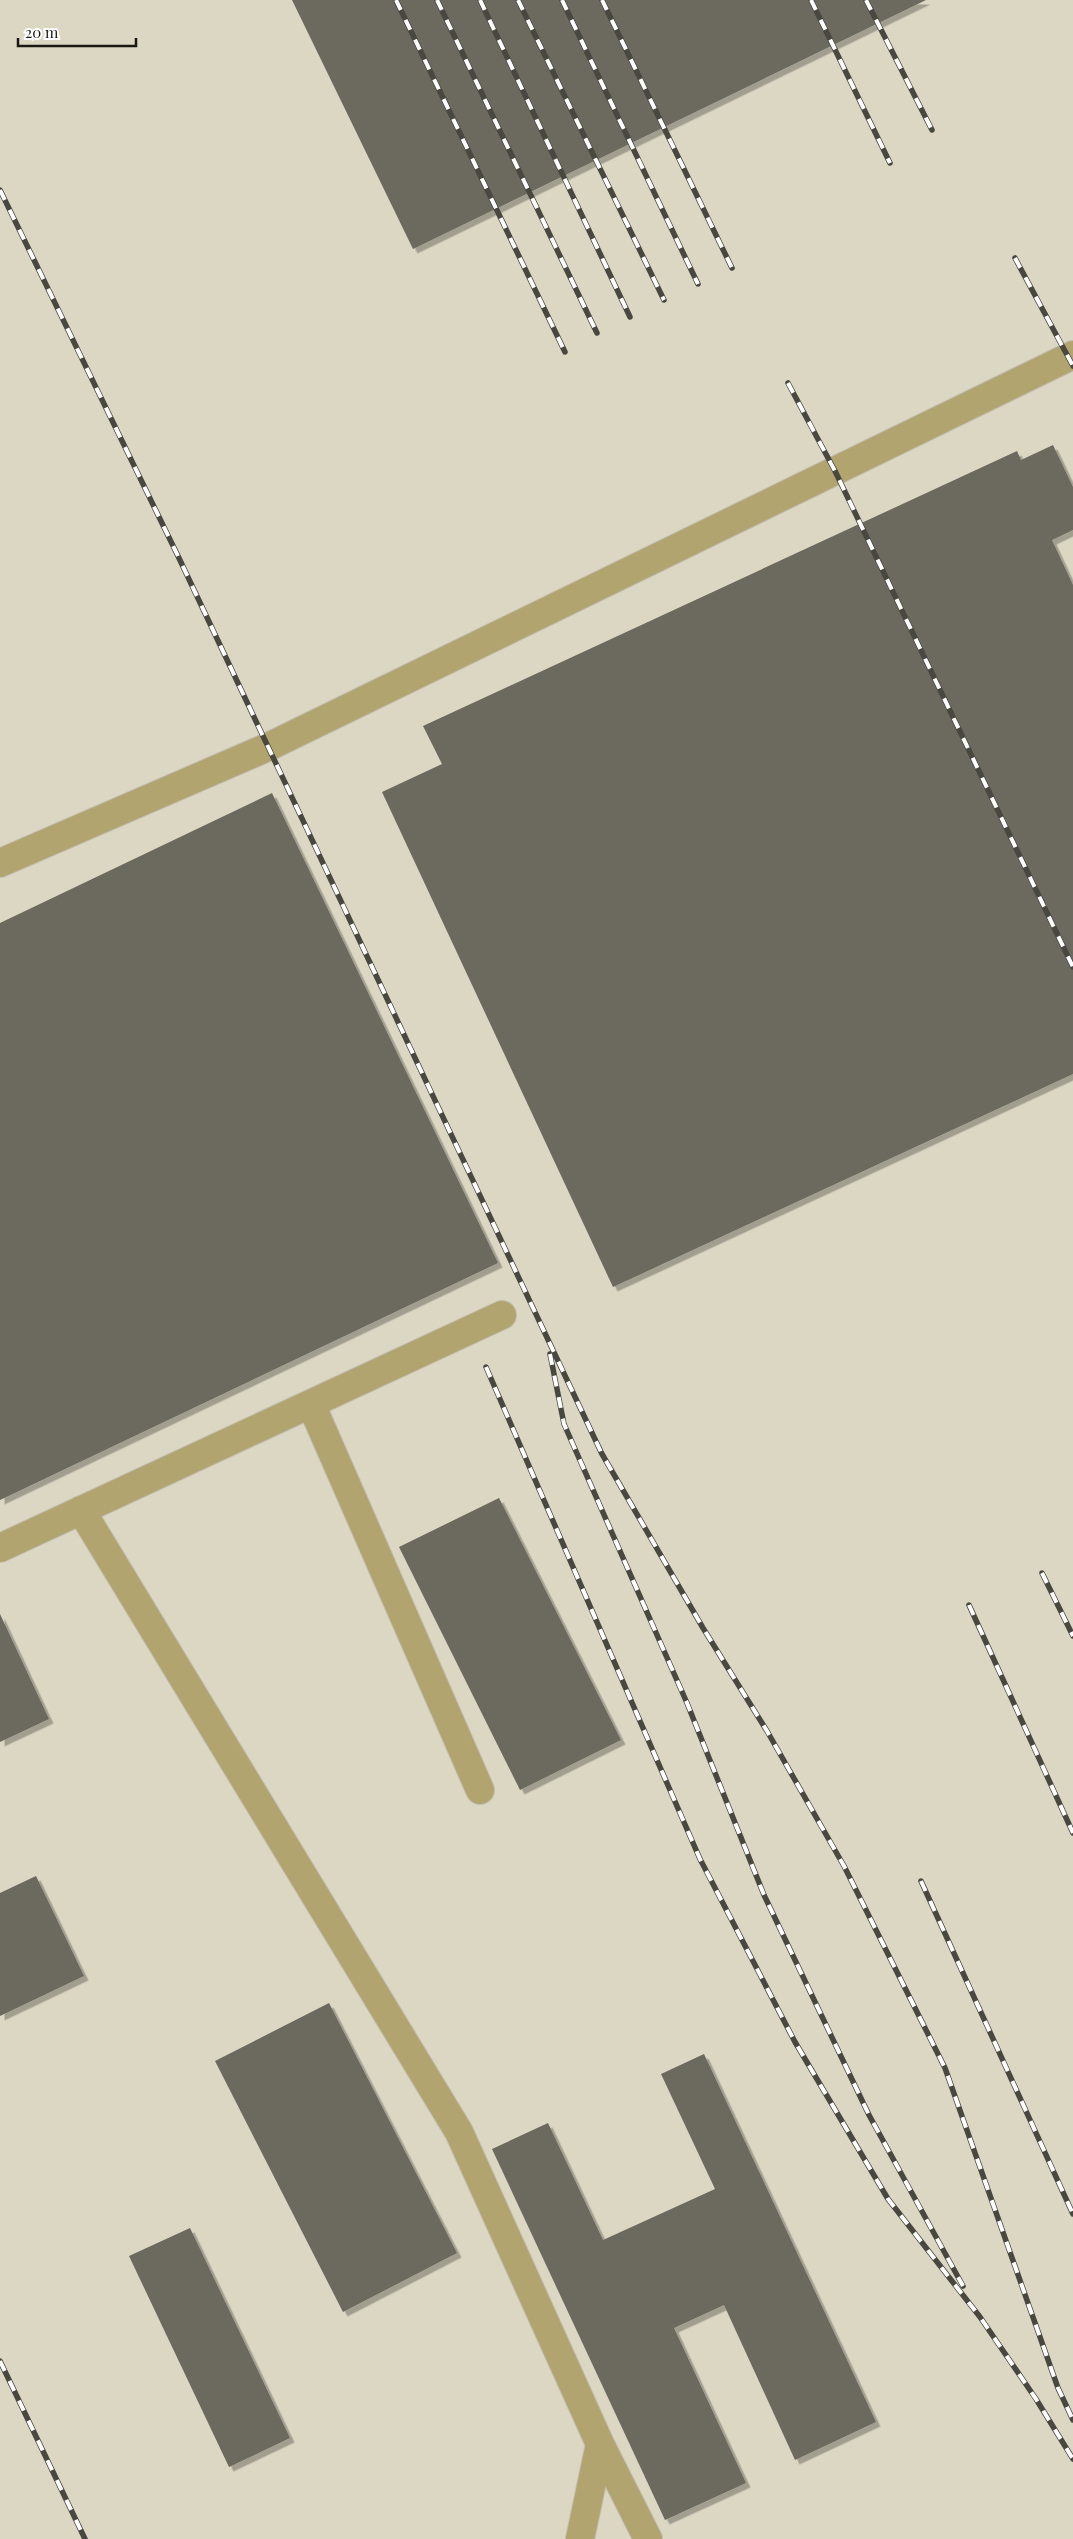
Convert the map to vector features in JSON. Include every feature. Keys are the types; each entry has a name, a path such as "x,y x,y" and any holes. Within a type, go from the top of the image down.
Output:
{"lane":[{"path":"0,863 268,747 1073,355"},
{"path":"0,1548 502,1315"},
{"path":"311,1404 480,1790"},
{"path":"81,1510 459,2132 600,2444 648,2539"},
{"path":"580,2539 600,2444"}],"shaded area":[{"path":"0,0 1073,0 1073,2539 0,2539"}],"building":[{"path":"292,0 926,0 413,249"},
{"path":"1053,445 1073,487 1073,530 1052,540 1073,585 1073,1074 613,1287 382,792 442,764 423,726 1017,451 1021,460"},
{"path":"272,793 498,1263 0,1500 0,923"},
{"path":"499,1498 621,1740 520,1790 399,1547"},
{"path":"0,1614 49,1719 0,1742"},
{"path":"36,1876 84,1976 0,2016 0,1893"},
{"path":"329,2003 457,2253 343,2312 215,2061"},
{"path":"704,2054 876,2422 795,2460 724,2305 674,2328 746,2483 665,2520 492,2149 548,2123 603,2240 715,2189 661,2074"},
{"path":"190,2228 290,2438 229,2467 129,2256"}],"railway":[{"path":"396,0 565,352"},
{"path":"437,0 597,333"},
{"path":"480,0 630,317"},
{"path":"518,0 664,300"},
{"path":"562,0 698,284"},
{"path":"602,0 732,268"},
{"path":"811,0 890,163"},
{"path":"866,0 932,130"},
{"path":"0,190 178,556 602,1454 703,1628 767,1731 844,1866 945,2068 1058,2388 1073,2420"},
{"path":"1015,258 1073,366"},
{"path":"788,383 835,471 1073,967"},
{"path":"550,1354 564,1424 687,1703 764,1895 869,2115 963,2286"},
{"path":"486,1367 700,1859 795,2042 888,2199 980,2317 1036,2399 1073,2459"},
{"path":"1042,1573 1073,1636"},
{"path":"969,1605 1073,1833"},
{"path":"921,1881 1073,2214"},
{"path":"0,2361 85,2539"}]}
